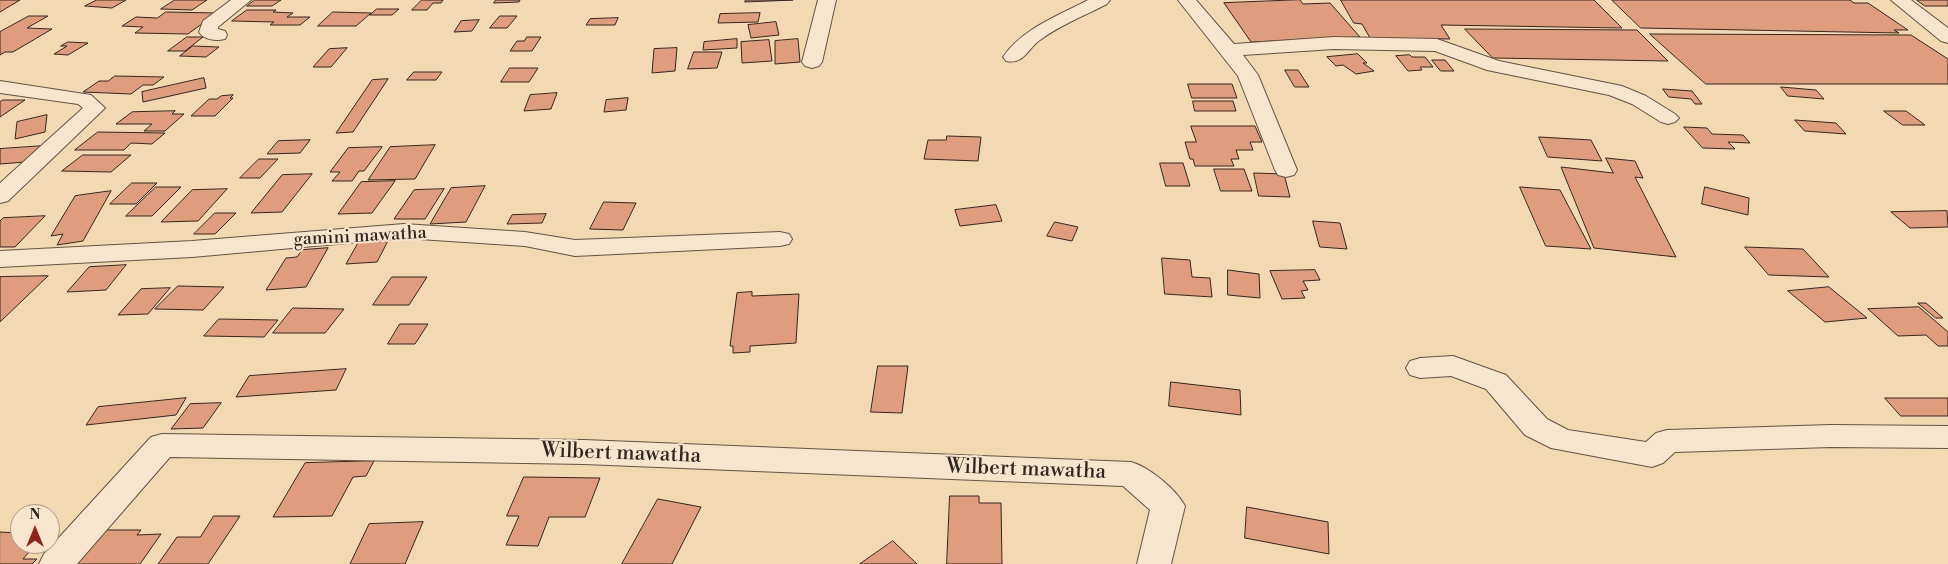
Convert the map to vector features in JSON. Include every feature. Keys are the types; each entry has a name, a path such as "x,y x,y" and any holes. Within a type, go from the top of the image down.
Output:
{"street":[{"path":"218,35 208,32 209,25 242,0"},
{"path":"812,62 827,0"},
{"path":"1013,57 1033,36 1101,0"},
{"path":"1187,0 1248,75 1286,170"},
{"path":"1900,0 1945,33"},
{"path":"1229,50 1334,43 1437,45 1494,66 1614,90 1639,100 1668,118"},
{"path":"0,87 84,99 95,108 0,196"},
{"name":"gamini mawatha","path":"0,259 192,249 404,231 525,238 575,248 780,238"},
{"path":"1420,368 1453,366 1496,382 1536,427 1562,440 1652,455 1667,441 1831,436 1948,437"},
{"name":"Wilbert mawatha","path":"56,564 162,445 584,452 1131,474 1168,506 1154,564"}],"building":[{"path":"0,0 20,0 0,12"},
{"path":"97,0 126,0 112,8 85,6"},
{"path":"175,0 207,0 192,10 161,9"},
{"path":"255,0 281,0 272,6 247,6"},
{"path":"422,0 443,0 441,3 433,3 427,10 412,10"},
{"path":"496,0 520,0 519,2 494,3"},
{"path":"746,0 793,0 745,2"},
{"path":"1300,0 1303,4 1330,3 1360,37 1251,42 1224,3"},
{"path":"1341,0 1594,0 1622,28 1441,25 1450,39 1370,38 1362,24 1354,23"},
{"path":"1612,0 1850,0 1854,3 1868,3 1908,30 1894,30 1899,33 1641,28"},
{"path":"1917,0 1948,0 1948,6 1925,6"},
{"path":"377,9 399,9 392,15 370,15"},
{"path":"247,10 276,10 273,12 293,13 287,17 310,17 300,25 270,25 274,22 232,21"},
{"path":"166,12 217,13 188,34 135,33 143,27 122,26 136,17 157,18"},
{"path":"333,12 371,13 356,26 318,26"},
{"path":"760,13 758,22 718,23 720,14"},
{"path":"29,16 48,16 27,28 52,29 13,52 5,52 0,55 0,32"},
{"path":"500,16 517,16 507,28 490,28"},
{"path":"618,18 615,25 586,25 590,19"},
{"path":"479,20 472,31 454,32 461,21"},
{"path":"776,22 779,35 751,38 748,25"},
{"path":"1465,29 1637,30 1668,61 1493,58"},
{"path":"1650,34 1911,35 1948,59 1948,84 1706,84"},
{"path":"187,37 203,37 185,51 168,51"},
{"path":"527,37 541,37 532,51 510,51 517,41 524,41"},
{"path":"737,39 737,48 703,50 704,42"},
{"path":"798,39 800,62 775,64 775,41"},
{"path":"769,40 772,61 742,63 741,42"},
{"path":"68,42 88,43 68,55 54,54 67,46 61,46"},
{"path":"193,46 219,47 206,57 180,56"},
{"path":"347,48 331,67 313,67 329,49"},
{"path":"677,48 675,71 652,73 654,49"},
{"path":"694,52 722,52 717,68 688,69"},
{"path":"1358,54 1367,63 1363,63 1374,71 1356,74 1343,65 1336,66 1327,57"},
{"path":"1410,55 1412,57 1425,57 1433,67 1420,67 1422,70 1408,71 1396,56"},
{"path":"1432,60 1445,60 1454,71 1441,71"},
{"path":"510,68 538,68 529,82 501,82"},
{"path":"1285,70 1298,70 1309,87 1295,87"},
{"path":"414,72 442,72 436,80 407,80"},
{"path":"115,76 164,77 153,85 143,85 131,94 83,92 99,81 108,81"},
{"path":"204,78 206,88 143,102 142,92"},
{"path":"388,79 353,132 336,133 372,80"},
{"path":"1188,84 1232,84 1237,98 1192,98"},
{"path":"1781,87 1816,90 1824,99 1788,96"},
{"path":"1663,89 1692,91 1702,104 1695,104 1691,99 1669,97"},
{"path":"557,93 551,109 524,111 530,95"},
{"path":"233,95 230,98 233,98 215,116 191,116 209,99"},
{"path":"628,98 626,110 604,112 606,100"},
{"path":"3,100 25,100 0,117 0,102"},
{"path":"1193,101 1233,101 1236,111 1195,111"},
{"path":"175,111 172,114 184,114 165,131 144,131 152,124 116,124 132,112"},
{"path":"1884,111 1906,111 1925,125 1903,125"},
{"path":"47,115 45,132 15,139 17,122"},
{"path":"1795,120 1836,123 1846,134 1805,131"},
{"path":"1191,126 1255,126 1262,142 1250,142 1253,150 1236,150 1239,159 1231,159 1234,166 1195,166 1193,159 1190,159 1185,142 1196,142"},
{"path":"1684,127 1707,128 1712,134 1743,135 1750,143 1728,142 1735,149 1703,148"},
{"path":"98,132 165,133 152,144 131,143 124,150 75,150"},
{"path":"947,136 981,137 978,161 924,159 928,140 946,140"},
{"path":"1539,137 1591,140 1602,161 1548,157"},
{"path":"310,140 300,153 267,154 278,141"},
{"path":"435,145 415,179 368,180 390,147"},
{"path":"41,146 25,162 0,164 0,149"},
{"path":"382,147 364,171 359,171 352,181 332,181 340,172 330,172 348,148"},
{"path":"83,155 131,155 111,172 62,171"},
{"path":"1606,158 1635,161 1643,178 1635,177 1676,257 1594,248 1561,167 1613,173"},
{"path":"259,159 278,159 260,178 240,178"},
{"path":"1160,163 1183,163 1190,186 1166,186"},
{"path":"1214,169 1244,169 1252,191 1221,191"},
{"path":"1254,173 1284,174 1290,197 1259,196"},
{"path":"312,174 282,212 251,213 282,175"},
{"path":"395,181 372,213 338,214 361,182"},
{"path":"132,183 157,183 136,204 110,204"},
{"path":"485,186 466,222 430,224 451,188"},
{"path":"156,187 181,187 152,216 126,216"},
{"path":"1520,187 1560,190 1591,249 1546,246"},
{"path":"1705,187 1749,198 1748,215 1702,204"},
{"path":"227,189 198,221 161,222 192,190"},
{"path":"444,189 425,219 394,219 414,190"},
{"path":"111,191 83,241 57,245 63,234 51,236 75,196"},
{"path":"604,202 636,203 623,230 590,229"},
{"path":"996,205 1002,221 960,226 955,210"},
{"path":"1947,211 1948,227 1910,228 1891,212"},
{"path":"215,213 236,213 215,234 194,234"},
{"path":"546,214 542,223 507,224 512,215"},
{"path":"45,216 15,247 0,247 0,221 3,218"},
{"path":"1313,221 1340,223 1347,249 1320,247"},
{"path":"1055,222 1078,227 1072,241 1047,236"},
{"path":"389,239 377,262 346,264 359,241"},
{"path":"1745,247 1803,249 1829,277 1769,275"},
{"path":"328,248 306,287 266,290 286,258 297,257 302,250"},
{"path":"1162,258 1190,260 1192,277 1210,278 1212,297 1165,294"},
{"path":"126,265 106,290 67,292 89,267"},
{"path":"1228,270 1259,274 1260,298 1228,295"},
{"path":"1315,270 1320,280 1303,281 1308,290 1301,291 1305,298 1282,299 1270,271"},
{"path":"48,276 0,322 0,277"},
{"path":"392,277 427,277 409,305 373,305"},
{"path":"178,286 224,287 203,310 155,309"},
{"path":"1829,287 1867,318 1825,322 1788,291"},
{"path":"170,288 148,314 118,315 141,289"},
{"path":"752,292 752,296 799,294 796,343 750,346 750,352 733,353 733,346 730,346 737,293"},
{"path":"1918,303 1926,303 1943,318 1936,318"},
{"path":"1919,307 1948,332 1948,346 1938,346 1926,335 1898,336 1868,309"},
{"path":"293,308 344,309 325,333 273,333"},
{"path":"219,319 278,320 264,337 204,336"},
{"path":"400,324 428,324 415,344 388,344"},
{"path":"878,366 908,366 902,413 871,412"},
{"path":"346,369 336,390 236,397 249,376"},
{"path":"1171,382 1240,390 1241,415 1169,406"},
{"path":"186,398 176,415 86,425 98,407"},
{"path":"1885,398 1948,398 1948,416 1901,416"},
{"path":"221,403 203,428 171,429 190,404"},
{"path":"374,461 366,476 353,477 332,516 273,517 305,463"},
{"path":"524,477 600,478 585,517 549,517 538,546 506,545 519,516 507,516"},
{"path":"950,496 979,496 979,503 1001,503 1002,564 947,564"},
{"path":"658,499 701,507 672,564 622,564"},
{"path":"1247,507 1328,522 1329,554 1245,538"},
{"path":"214,516 240,516 208,564 158,564 177,537 200,537"},
{"path":"423,522 405,564 350,564 369,524"},
{"path":"98,530 141,530 137,535 161,534 140,564 72,564"},
{"path":"0,532 10,532 10,554 27,554 23,559 37,559 32,564 0,564"},
{"path":"893,541 917,564 860,564"}]}
